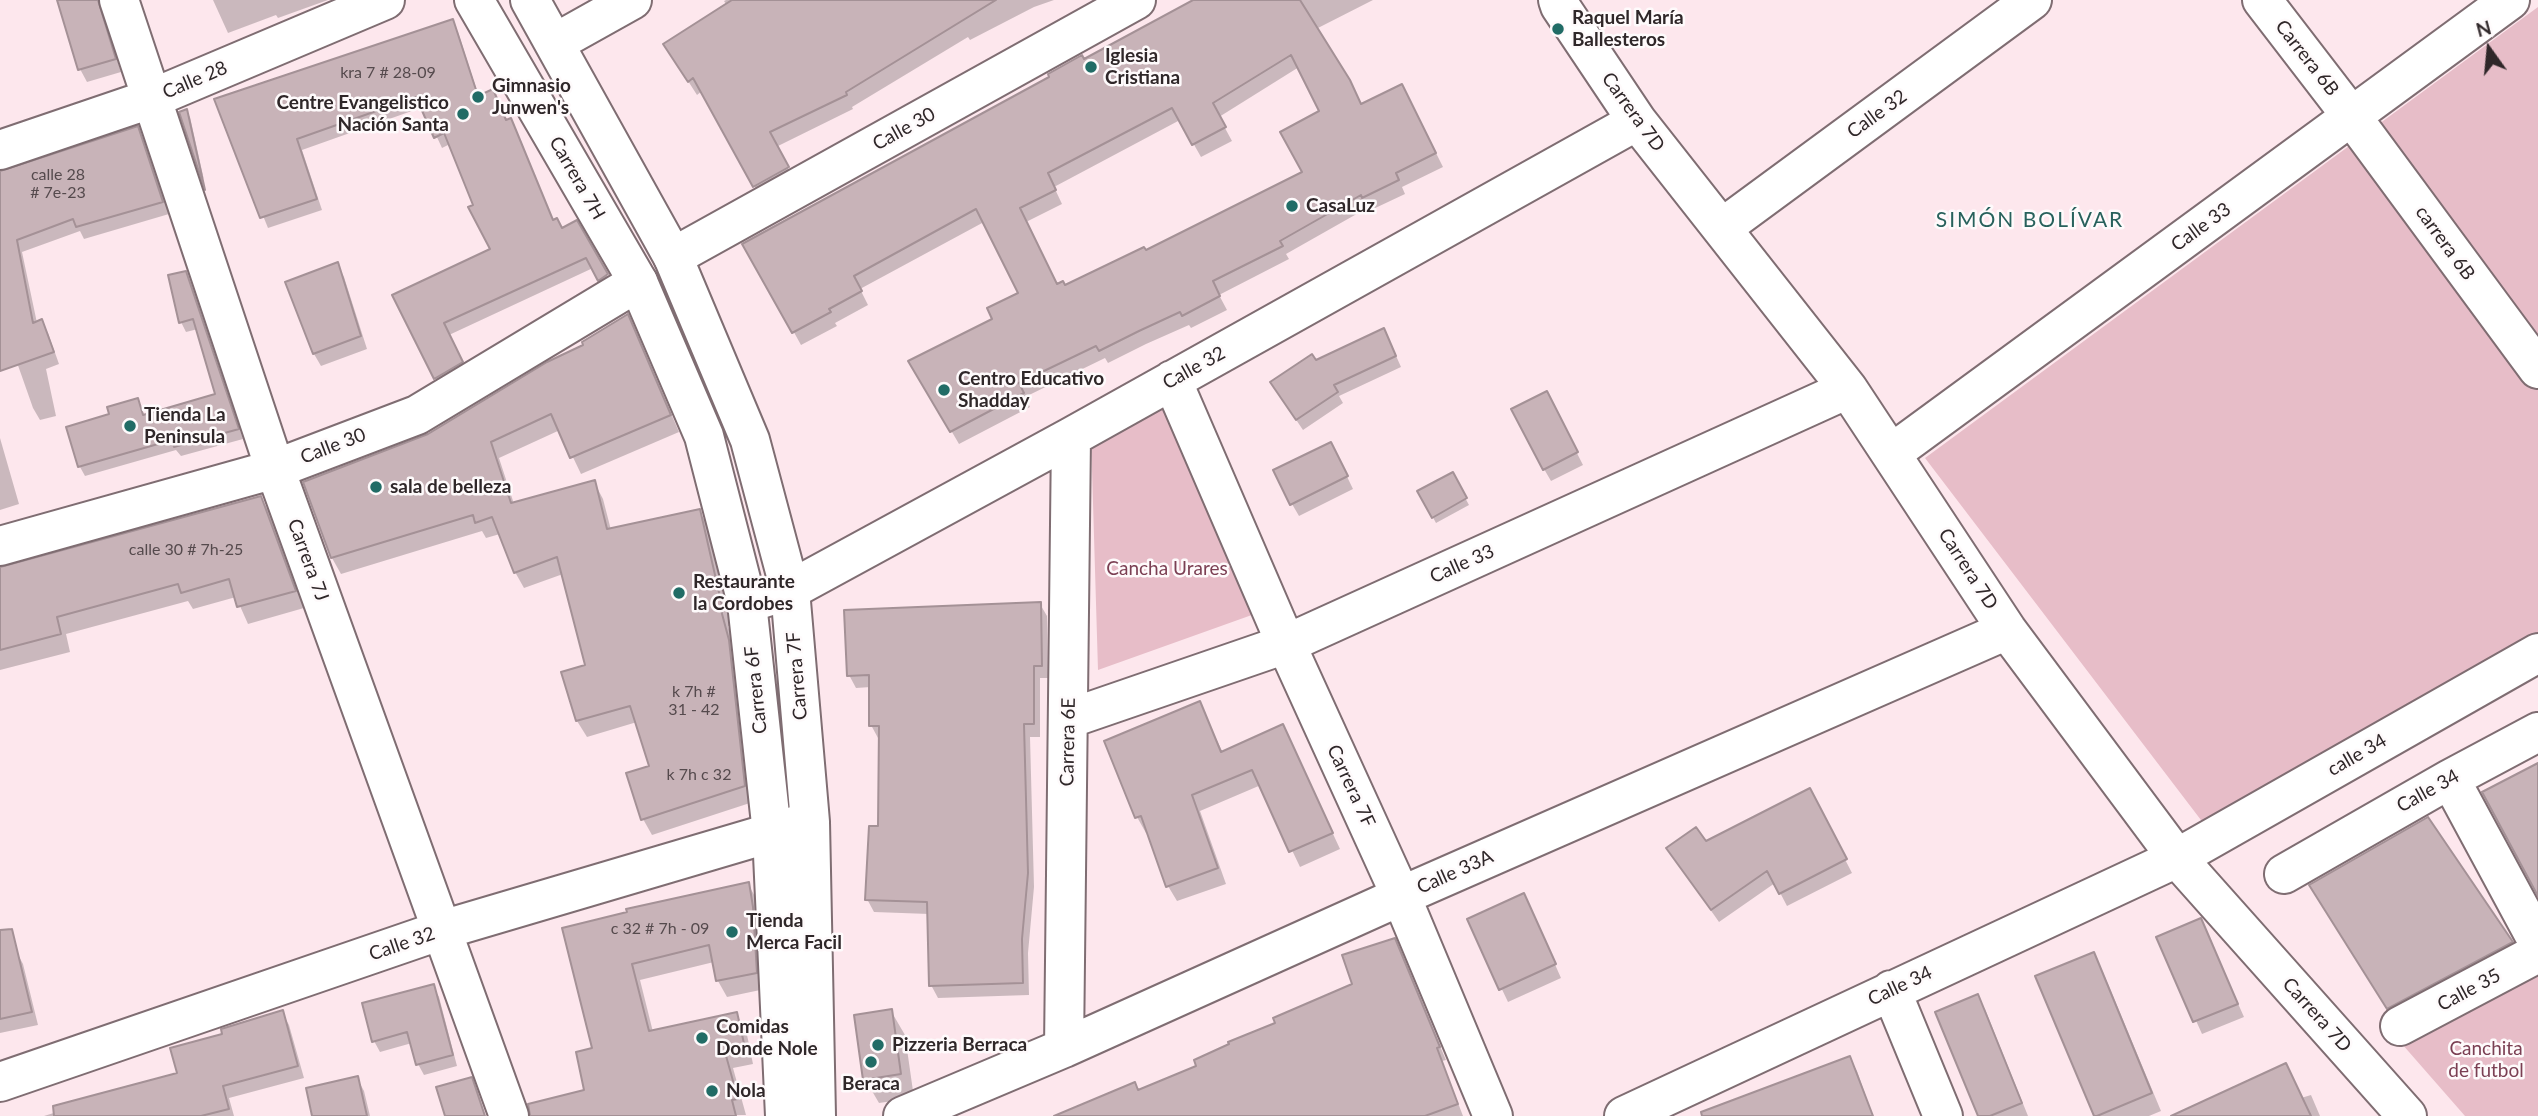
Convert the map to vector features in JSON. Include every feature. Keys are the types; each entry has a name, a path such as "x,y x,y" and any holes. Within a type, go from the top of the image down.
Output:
{"street":[{"name":"Carrera 7J","path":"119,0 275,469 509,1116"},
{"name":"Calle 28","path":"0,150 153,98 385,0"},
{"name":"Carrera 7H","path":"474,0 638,282"},
{"path":"530,0 673,257"},
{"path":"555,43 632,0"},
{"name":"Calle 30","path":"673,257 1136,0"},
{"name":"Carrera 7D","path":"1558,0 1637,121 1848,389 2007,630 2177,858 2405,1116"},
{"name":"Calle 32","path":"1722,228 2032,0"},
{"name":"Carrera 6B","path":"2262,0 2352,117"},
{"name":"Calle 33","path":"1892,453 2510,0"},
{"name":"carrera 6B","path":"2352,117 2538,369"},
{"name":"Calle 32","path":"747,603 790,590 1071,437 1637,121"},
{"name":"Carrera 7F","path":"673,257 750,440 790,590 810,822 816,1116"},
{"name":"Calle 30","path":"0,545 275,469 417,415 638,282"},
{"name":"Carrera 6F","path":"638,282 704,436 747,603 772,833 785,1116"},
{"name":"Carrera 7F","path":"1172,380 1286,644 1401,896 1493,1116"},
{"name":"Calle 33","path":"1068,719 1286,644 1848,389"},
{"name":"Carrera 6E","path":"1064,1048 1071,437"},
{"name":"Calle 33A","path":"903,1116 1064,1048 1401,896 2007,630"},
{"name":"calle 34","path":"2177,858 2538,653"},
{"name":"Calle 34","path":"2284,874 2538,732"},
{"path":"2450,779 2538,942"},
{"name":"Calle 32","path":"0,1082 442,930 810,822"},
{"name":"Calle 34","path":"1624,1116 2177,858"},
{"name":"Calle 35","path":"2400,1026 2538,953"},
{"path":"1891,990 1943,1116"}],"green space":[{"path":"2538,7 2538,672 2220,845 1925,458"},
{"name":"Cancha Urares","path":"1174,398 1263,611 1098,670 1091,436"},
{"name":"Canchita de futbol","path":"2538,972 2538,1116 2465,1116 2402,1044"}],"building":[{"path":"57,0 98,0 116,59 78,70"},
{"path":"732,0 996,0 846,92 847,95 770,132 789,167 753,187 693,78 688,82 663,44"},
{"path":"1193,0 1300,0 1350,80 1361,104 1402,84 1436,153 1396,173 1399,180 1362,198 1361,195 1280,241 1283,246 1213,281 1220,296 1182,316 1180,312 1099,351 1096,346 1019,383 1024,393 950,432 908,361 992,319 987,308 1018,293 976,209 854,276 862,291 792,333 742,244 1049,77 1048,74 1082,55 1084,59","holes":["1291,55 1319,111 1280,132 1302,172 1146,250 1144,247 1065,285 1063,281 1057,284 1020,208 1056,190 1048,173 1172,108 1192,145 1226,127 1213,103"]},
{"path":"453,19 478,96 493,89 506,120 511,118 553,220 557,218 562,228 577,220 608,274 598,281 586,258 444,323 463,362 434,379 392,295 490,249 468,207 473,205 444,133 434,138 416,97 297,139 317,199 260,218 214,99"},
{"path":"187,109 205,190 179,112"},
{"path":"138,126 163,202 76,227 73,219 17,240 33,323 42,319 54,352 0,371 0,171"},
{"path":"338,262 361,336 313,354 285,282"},
{"path":"186,271 239,429 174,447 172,440 78,467 66,427 109,414 107,407 138,398 143,415 215,394 193,319 179,323 168,275"},
{"path":"628,314 671,415 570,458 551,414 491,442 511,503 595,480 607,529 700,509 729,640 745,786 641,820 626,773 649,766 630,706 576,721 561,672 585,665 557,557 514,573 492,517 475,523 473,515 331,558 303,482 428,434 547,362 583,345 582,342"},
{"path":"1384,328 1396,356 1334,385 1338,392 1296,420 1270,382 1312,354 1316,360"},
{"path":"1547,391 1578,452 1543,470 1511,409"},
{"path":"1331,442 1348,476 1290,505 1273,470"},
{"path":"1453,472 1467,498 1432,518 1417,491"},
{"path":"261,496 296,591 237,607 229,579 181,593 178,584 57,617 61,634 0,650 0,567"},
{"path":"1041,602 1042,666 1034,666 1034,724 1024,724 1028,873 1022,939 1023,983 929,986 927,902 865,900 869,826 878,826 879,726 869,726 869,675 847,676 844,610"},
{"path":"1200,701 1221,752 1283,724 1333,833 1289,852 1252,770 1192,795 1218,868 1166,887 1141,816 1135,818 1104,741"},
{"path":"2538,763 2538,896 2482,792"},
{"path":"1810,788 1847,859 1779,894 1767,871 1711,910 1666,848 1696,827 1706,841"},
{"path":"2428,817 2513,942 2387,1009 2309,885"},
{"path":"749,882 757,973 716,981 709,945 632,964 649,1031 737,1012 745,1048 725,1052 738,1099 732,1100 736,1116 530,1116 528,1104 584,1090 576,1052 592,1048 562,928 627,912 626,909"},
{"path":"1524,893 1556,964 1499,990 1467,919"},
{"path":"2201,918 2238,1004 2193,1022 2156,937"},
{"path":"12,929 32,1012 0,1019 0,930"},
{"path":"1395,938 1440,1047 1437,1048 1458,1104 1425,1116 1054,1116 1135,1082 1138,1090 1196,1066 1194,1060 1229,1044 1228,1042 1275,1023 1273,1018 1352,984 1342,955"},
{"path":"2094,952 2152,1093 2097,1116 2094,1116 2035,976"},
{"path":"434,984 453,1055 416,1065 407,1032 372,1042 362,1003"},
{"path":"1978,994 2022,1103 1990,1116 1978,1116 1935,1012"},
{"name":"Pizzeria Berraca","path":"892,1009 901,1074 863,1080 854,1015"},
{"path":"283,1010 298,1066 223,1086 229,1109 201,1116 54,1116 53,1106 177,1073 170,1048 222,1034 221,1029"},
{"path":"1850,1056 1873,1116 1702,1116 1701,1112"},
{"path":"2286,1063 2311,1116 2171,1116"},
{"path":"358,1076 367,1116 312,1116 306,1088"},
{"path":"472,1077 485,1116 445,1116 436,1087"}],"place":[{"name":"Raquel María Ballesteros","path":"1558,29"},
{"name":"Iglesia Cristiana","path":"1091,67"},
{"name":"Gimnasio Junwen's","path":"478,97"},
{"name":"Centre Evangelistico Nación Santa","path":"463,114"},
{"name":"CasaLuz","path":"1292,206"},
{"name":"Centro Educativo Shadday","path":"944,390"},
{"name":"Tienda La Peninsula","path":"130,426"},
{"name":"sala de belleza","path":"376,487"},
{"name":"Restaurante la Cordobes","path":"679,593"},
{"name":"Tienda Merca Facil","path":"732,932"},
{"name":"Comidas Donde Nole","path":"702,1038"},
{"name":"Pizzeria Berraca","path":"878,1045"},
{"name":"Beraca","path":"871,1062"},
{"name":"Nola","path":"712,1091"}],"district":[{"name":"SIMÓN BOLÍVAR","path":"2030,220"}]}
